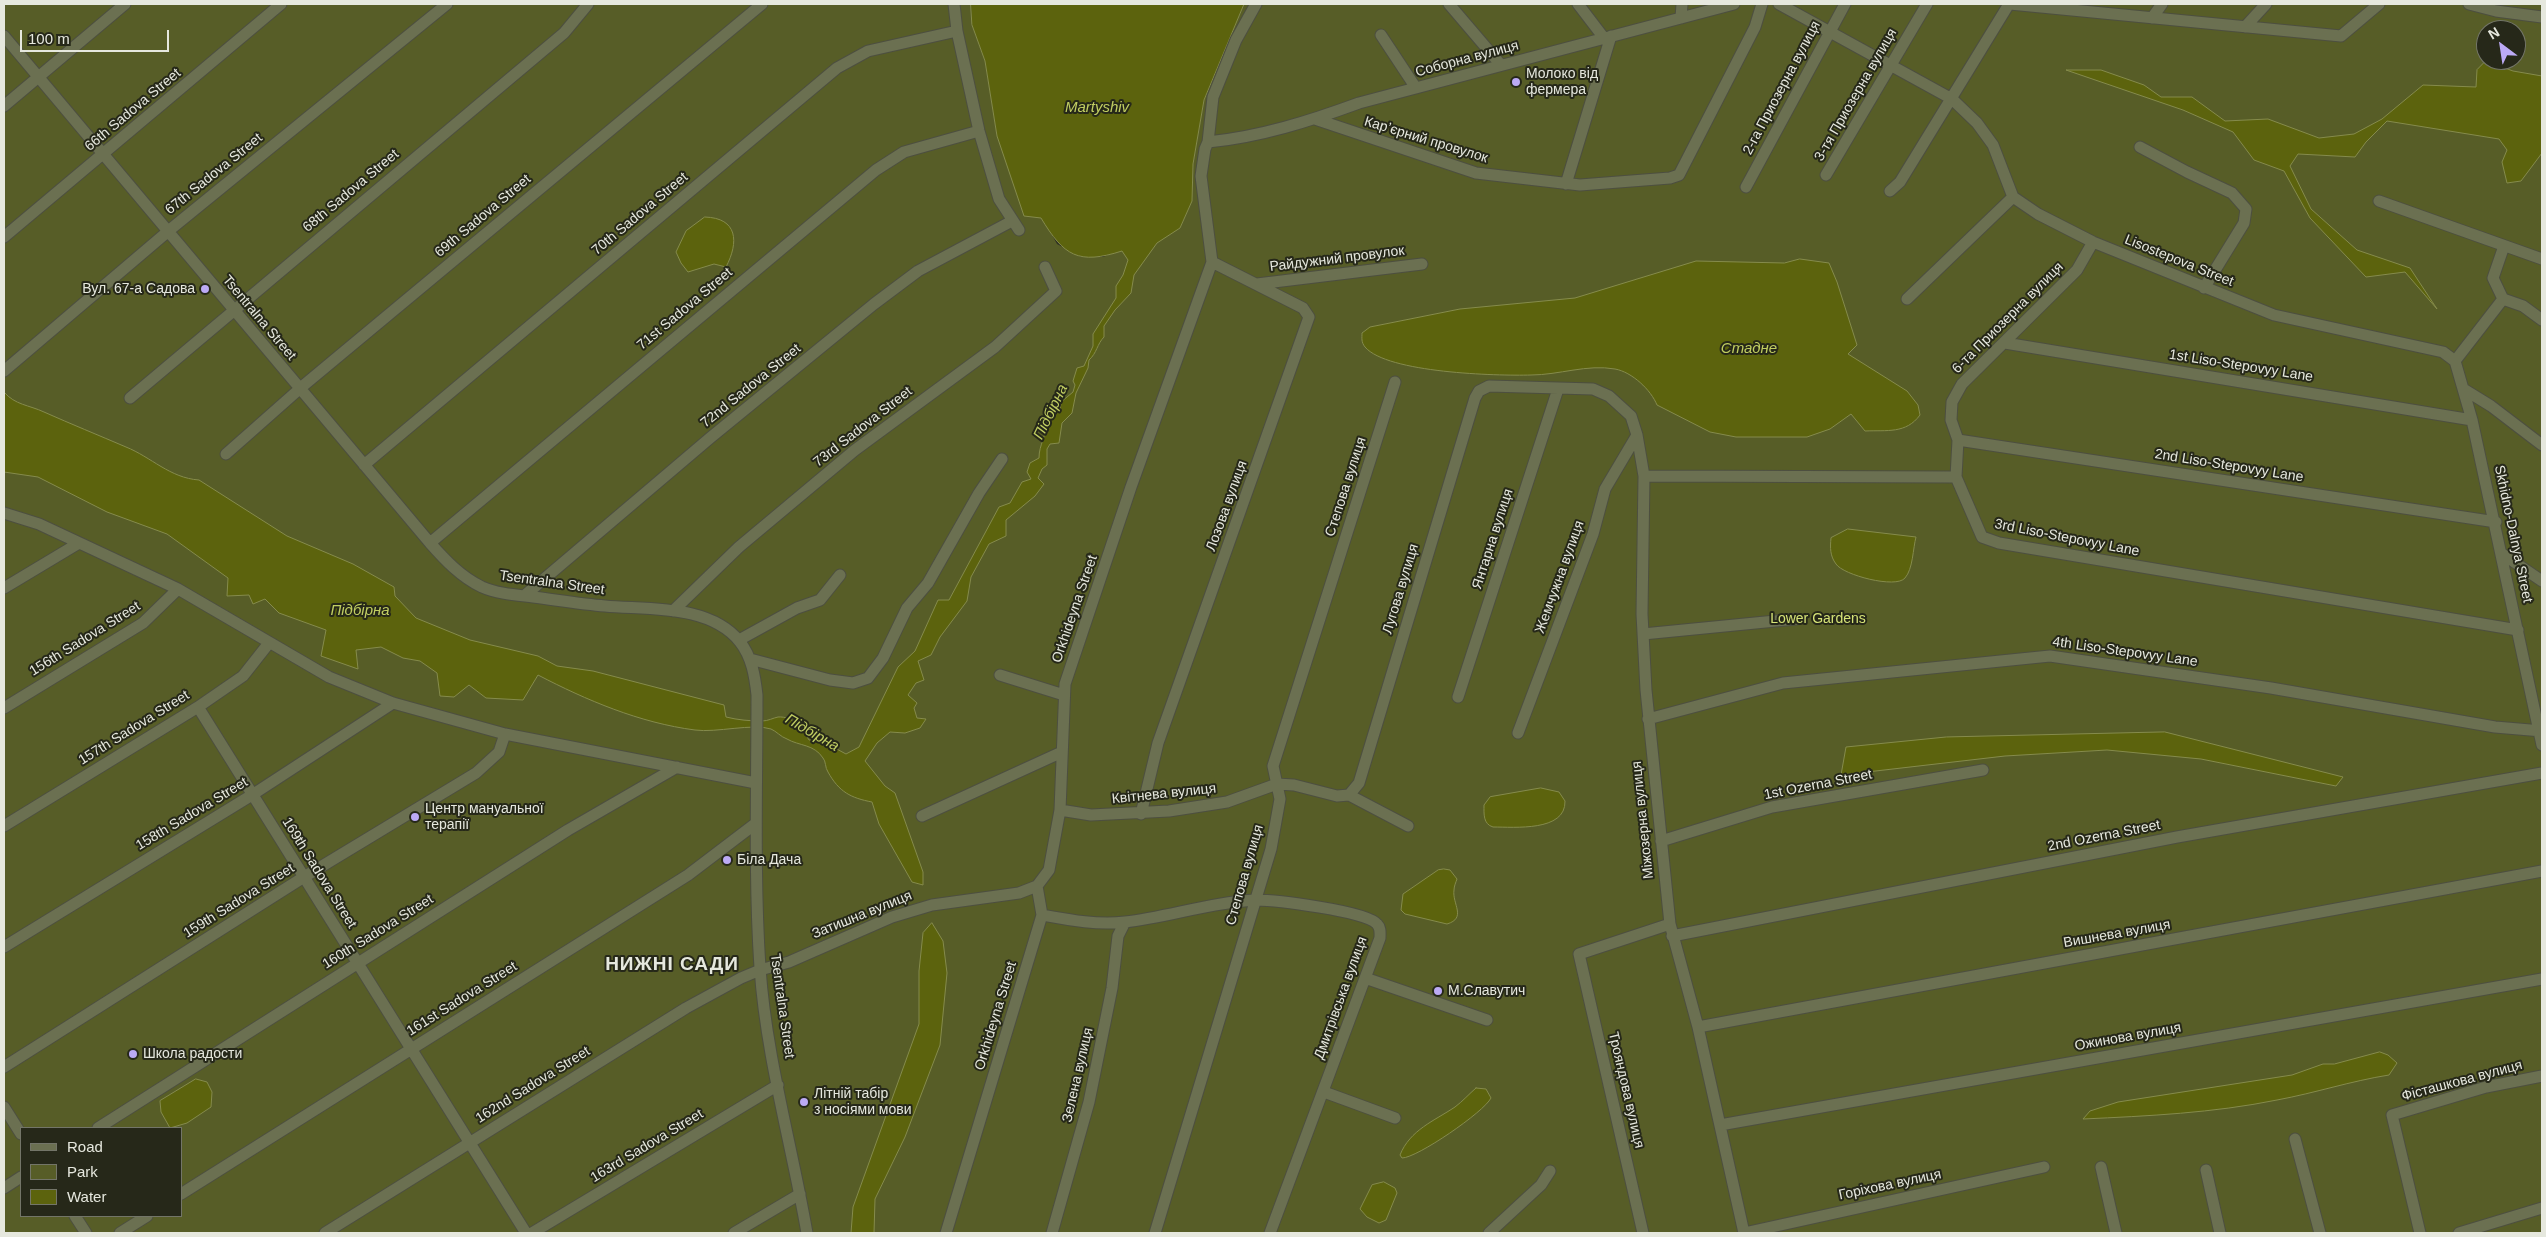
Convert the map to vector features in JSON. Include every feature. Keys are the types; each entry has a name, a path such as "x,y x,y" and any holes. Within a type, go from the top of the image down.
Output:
{"street":[{"path":"4,106 126,4"},
{"name":"66th Sadova Street","path":"4,237 103,156 281,4"},
{"name":"67th Sadova Street","path":"4,371 167,232 447,4"},
{"name":"68th Sadova Street","path":"130,398 564,33 588,4"},
{"name":"69th Sadova Street","path":"226,454 300,389 762,4"},
{"path":"954,4 957,31 979,131"},
{"name":"Orkhideyna Street","path":"946,1233 1042,915 1037,886 1049,870 1060,810 1065,684 1131,487 1212,262 1201,176 1204,149 1208,142 1213,97 1236,40 1256,4"},
{"path":"1449,4 1501,65"},
{"path":"1566,184 1608,37 1578,4"},
{"path":"1681,18 1682,4"},
{"name":"Соборна вулиця","path":"1208,142 1232,140 1315,119 1359,103 1734,4"},
{"name":"Карʼєрний провулок","path":"1315,119 1476,173 1566,184 1679,176 1755,27 1762,4"},
{"path":"1779,4 1952,99 1977,123 1993,145 2013,197 1907,299"},
{"name":"2-га Приозерна вулиця","path":"1746,187 1845,4"},
{"name":"3-тя Приозерна вулиця","path":"1826,175 1927,4"},
{"path":"1890,192 1900,182 2010,4 2066,6 2152,18 2341,36 2379,4"},
{"path":"2152,18 2162,4"},
{"path":"2245,27 2266,4"},
{"path":"2469,4 2496,11 2542,17"},
{"name":"70th Sadova Street","path":"364,465 837,68 868,51 957,31"},
{"path":"1381,35 1416,88"},
{"name":"Tsentralna Street","path":"4,36 430,543 463,576 482,587 500,593 673,611 715,622 739,640 750,659 758,695 755,824 760,970 778,1085 807,1233"},
{"name":"72nd Sadova Street","path":"524,596 710,438 882,298 918,271 1015,225 999,199 979,131"},
{"name":"71st Sadova Street","path":"430,543 876,170 904,152 979,131"},
{"path":"2140,146 2187,172 2232,193 2246,209 2244,223 2204,288"},
{"name":"Lisostepova Street","path":"2013,197 2038,214 2093,242 2274,315 2443,352 2455,360"},
{"path":"2379,201 2542,259"},
{"name":"6-та Приозерна вулиця","path":"1956,477 1958,440 1951,420 1952,402 1962,384 2078,270 2093,242"},
{"path":"2504,246 2493,278 2503,299 2522,306 2542,320"},
{"name":"Лозова вулиця","path":"1141,814 1158,743 1309,317 1303,308 1212,262"},
{"name":"Райдужний провулок","path":"1255,284 1422,264"},
{"name":"73rd Sadova Street","path":"673,611 739,547 847,456 920,400 932,395 995,347 1042,304 1056,291 1044,267"},
{"path":"2455,360 2503,299"},
{"name":"1st Liso-Stepovyy Lane","path":"2005,342 2472,420"},
{"name":"Skhidno-Dalnya Street","path":"2455,360 2465,390 2496,522 2501,553 2541,730 2542,745"},
{"name":"Степова вулиця","path":"1155,1233 1254,900 1271,849 1280,799 1273,766 1395,382"},
{"name":"Лугова вулиця","path":"1349,794 1359,783 1475,398 1479,391 1489,386 1558,389"},
{"name":"Міжозерна вулиця","path":"1558,389 1592,389 1617,402 1631,416 1637,435 1644,476 1643,634 1648,719 1671,930 1698,1027 1744,1233"},
{"name":"Янтарна вулиця","path":"1458,697 1558,389"},
{"path":"2465,390 2491,406 2542,445"},
{"name":"Жемчужна вулиця","path":"1518,733 1593,534 1605,489 1637,435"},
{"name":"2nd Liso-Stepovyy Lane","path":"1958,440 2496,522"},
{"path":"750,659 830,680 853,683 868,678 883,658 907,608 928,583 979,493 1002,460"},
{"path":"1644,476 1956,477"},
{"name":"3rd Liso-Stepovyy Lane","path":"1956,477 1982,536 1999,543 2518,630"},
{"path":"4,513 39,524 178,589 242,626 268,644 329,677 392,702 505,734 756,783"},
{"path":"4,588 79,543"},
{"path":"2501,553 2542,581"},
{"path":"739,640 797,608 820,600 840,575"},
{"name":"156th Sadova Street","path":"4,708 143,623 178,589"},
{"path":"1643,634 1796,619"},
{"name":"157th Sadova Street","path":"4,826 198,707 243,676 268,644"},
{"name":"4th Liso-Stepovyy Lane","path":"1648,719 1784,683 2050,656 2271,688 2495,727 2541,730"},
{"path":"1000,675 1064,695"},
{"name":"158th Sadova Street","path":"4,947 252,795 392,702"},
{"name":"169th Sadova Street","path":"198,707 526,1233"},
{"name":"159th Sadova Street","path":"4,1067 304,877 476,773 499,752 505,734"},
{"path":"922,816 1062,752"},
{"name":"160th Sadova Street","path":"100,1127 568,830 676,767"},
{"name":"1st Ozerna Street","path":"1661,841 1772,807 1983,770"},
{"name":"2nd Ozerna Street","path":"1579,954 1671,930 2177,837 2542,774"},
{"name":"Квітнева вулиця","path":"1060,810 1091,815 1141,814 1227,802 1277,784 1294,785 1338,796 1349,794 1408,826"},
{"name":"161st Sadova Street","path":"182,1193 688,875 755,824"},
{"name":"Вишнева вулиця","path":"1698,1027 2542,871"},
{"name":"Затишна вулиця","path":"760,970 789,962 912,910 1019,893 1037,886"},
{"name":"Дмитрівська вулиця","path":"1042,915 1086,924 1124,922 1254,900 1276,900 1351,913 1369,918 1377,923 1380,929 1380,938 1270,1233"},
{"name":"Зелена вулиця","path":"1052,1233 1089,1102 1112,988 1118,936 1124,922"},
{"name":"Трояндова вулиця","path":"1579,954 1643,1233"},
{"name":"162nd Sadova Street","path":"325,1233 686,1008 760,970"},
{"path":"1365,978 1487,1020"},
{"name":"Ожинова вулиця","path":"1720,1125 2542,979"},
{"name":"Фісташкова вулиця","path":"2420,1233 2392,1115 2486,1087 2542,1076"},
{"name":"163rd Sadova Street","path":"532,1233 778,1085"},
{"path":"1324,1092 1395,1118"},
{"path":"4,1107 20,1132"},
{"path":"2295,1138 2320,1233"},
{"path":"2101,1167 2116,1233"},
{"name":"Горіхова вулиця","path":"1744,1233 2044,1168"},
{"path":"2206,1170 2220,1233"},
{"path":"1489,1233 1541,1185 1550,1171"},
{"path":"4,1188 20,1178"},
{"path":"734,1233 800,1194"},
{"path":"2459,1233 2542,1208"},
{"path":"76,1217 86,1233"},
{"path":"120,1233 145,1217"}],"green space":[{"name":"Lower Gardens","path":"4,4 971,4 972,25 985,61 997,136 1057,244 1081,257 1103,257 1180,228 1192,201 1193,164 1204,100 1244,4 2542,4 2542,1233 4,1233"}],"water":[{"path":"971,4 1244,4 1204,100 1193,164 1192,201 1180,228 1157,243 1134,275 1131,293 1115,310 1104,326 1104,337 1089,360 1088,368 1076,393 1072,413 1062,423 1059,443 1050,444 1047,449 1047,465 1042,469 1038,478 1044,484 1035,496 1006,520 1006,536 989,544 971,577 967,601 940,637 931,655 918,661 924,680 916,683 908,695 917,703 914,708 917,718 926,719 920,728 905,733 890,732 877,743 865,761 885,786 895,793 923,872 923,885 912,882 879,824 872,802 852,796 841,789 832,779 824,759 815,750 785,738 771,729 754,727 704,731 674,727 594,702 538,675 523,700 486,698 469,685 454,697 440,696 437,673 420,661 403,658 381,647 356,650 358,669 321,656 326,630 279,613 265,599 253,604 249,595 227,596 228,578 167,534 107,512 38,477 4,472 4,392 13,400 135,451 170,471 199,480 287,536 353,564 394,587 395,596 416,618 470,640 538,656 557,666 593,671 724,705 726,717 758,721 766,721 778,717 788,718 800,727 809,740 820,740 846,754 859,747 898,667 915,651 938,600 949,600 999,507 1010,503 1022,482 1031,479 1027,472 1030,463 1039,458 1046,421 1054,412 1060,411 1061,402 1073,392 1075,385 1073,381 1077,368 1084,366 1093,346 1093,334 1116,298 1116,286 1123,275 1128,260 1122,251 1094,257 1083,257 1074,254 1057,241 1041,218 1024,216 997,136 985,61 972,25"},
{"path":"2066,70 2101,70 2144,85 2161,97 2192,97 2225,121 2268,119 2319,138 2354,134 2382,119 2423,85 2476,87 2477,70 2510,70 2542,76 2542,153 2521,181 2507,183 2502,162 2507,150 2499,139 2387,121 2366,142 2355,157 2298,154 2290,166 2311,209 2357,250 2410,268 2437,309 2405,272 2366,277 2310,218 2284,171 2254,160 2233,132 2183,110"},
{"path":"705,217 716,218 730,227 734,240 733,249 726,267 714,264 688,272 676,252 686,231"},
{"name":"Стадне","path":"1800,259 1829,263 1857,345 1848,354 1907,391 1918,405 1920,415 1915,421 1895,430 1865,431 1851,414 1830,429 1807,437 1736,437 1710,432 1657,405 1650,393 1640,382 1628,374 1615,369 1594,368 1531,375 1494,375 1444,371 1418,368 1377,356 1365,347 1362,342 1362,333 1370,327 1460,309 1575,298 1696,261 1784,263"},
{"path":"1848,529 1916,537 1911,564 1905,578 1900,581 1891,582 1870,579 1848,572 1836,564 1832,555 1831,538"},
{"path":"2165,732 2343,777 2336,786 2201,759 2107,750 2005,756 1841,775 1846,747 1946,737"},
{"path":"1541,788 1559,792 1565,801 1563,811 1557,818 1537,826 1493,827 1487,824 1484,815 1484,805 1490,797"},
{"path":"1438,870 1450,870 1457,879 1454,890 1457,910 1456,918 1447,924 1405,914 1401,910 1403,894"},
{"path":"932,923 943,941 947,973 940,1045 905,1137 875,1199 874,1233 851,1233 853,1207 919,1024 919,971 923,933"},
{"path":"2380,1052 2388,1055 2397,1063 2389,1075 2291,1097 2229,1108 2083,1119 2090,1111 2118,1102 2292,1075 2323,1064 2334,1064"},
{"path":"196,1079 207,1082 212,1092 211,1107 187,1123 173,1127 169,1127 161,1112 160,1101"},
{"path":"1476,1088 1486,1089 1491,1098 1486,1105 1435,1143 1402,1158 1400,1155 1404,1146 1416,1133 1455,1107"},
{"path":"1384,1182 1395,1188 1397,1193 1386,1220 1379,1223 1367,1217 1360,1209 1372,1185"}],"place":[{"name":"Молоко від фермера","path":"1516,82"},
{"name":"Вул. 67-а Садова","path":"205,289"},
{"name":"Центр мануальної терапії","path":"415,817"},
{"name":"Біла Дача","path":"727,860"},
{"name":"М.Славутич","path":"1438,991"},
{"name":"Школа радости","path":"133,1054"},
{"name":"Літній табір з носіями мови","path":"804,1102"}],"district":[{"name":"НИЖНІ САДИ","path":"672,965"}],"water label":[{"name":"Martyshiv","path":"1097,108"},
{"name":"Підбірна","path":"1051,412"},
{"name":"Підбірна","path":"360,611"},
{"name":"Підбірна","path":"812,733"}]}
